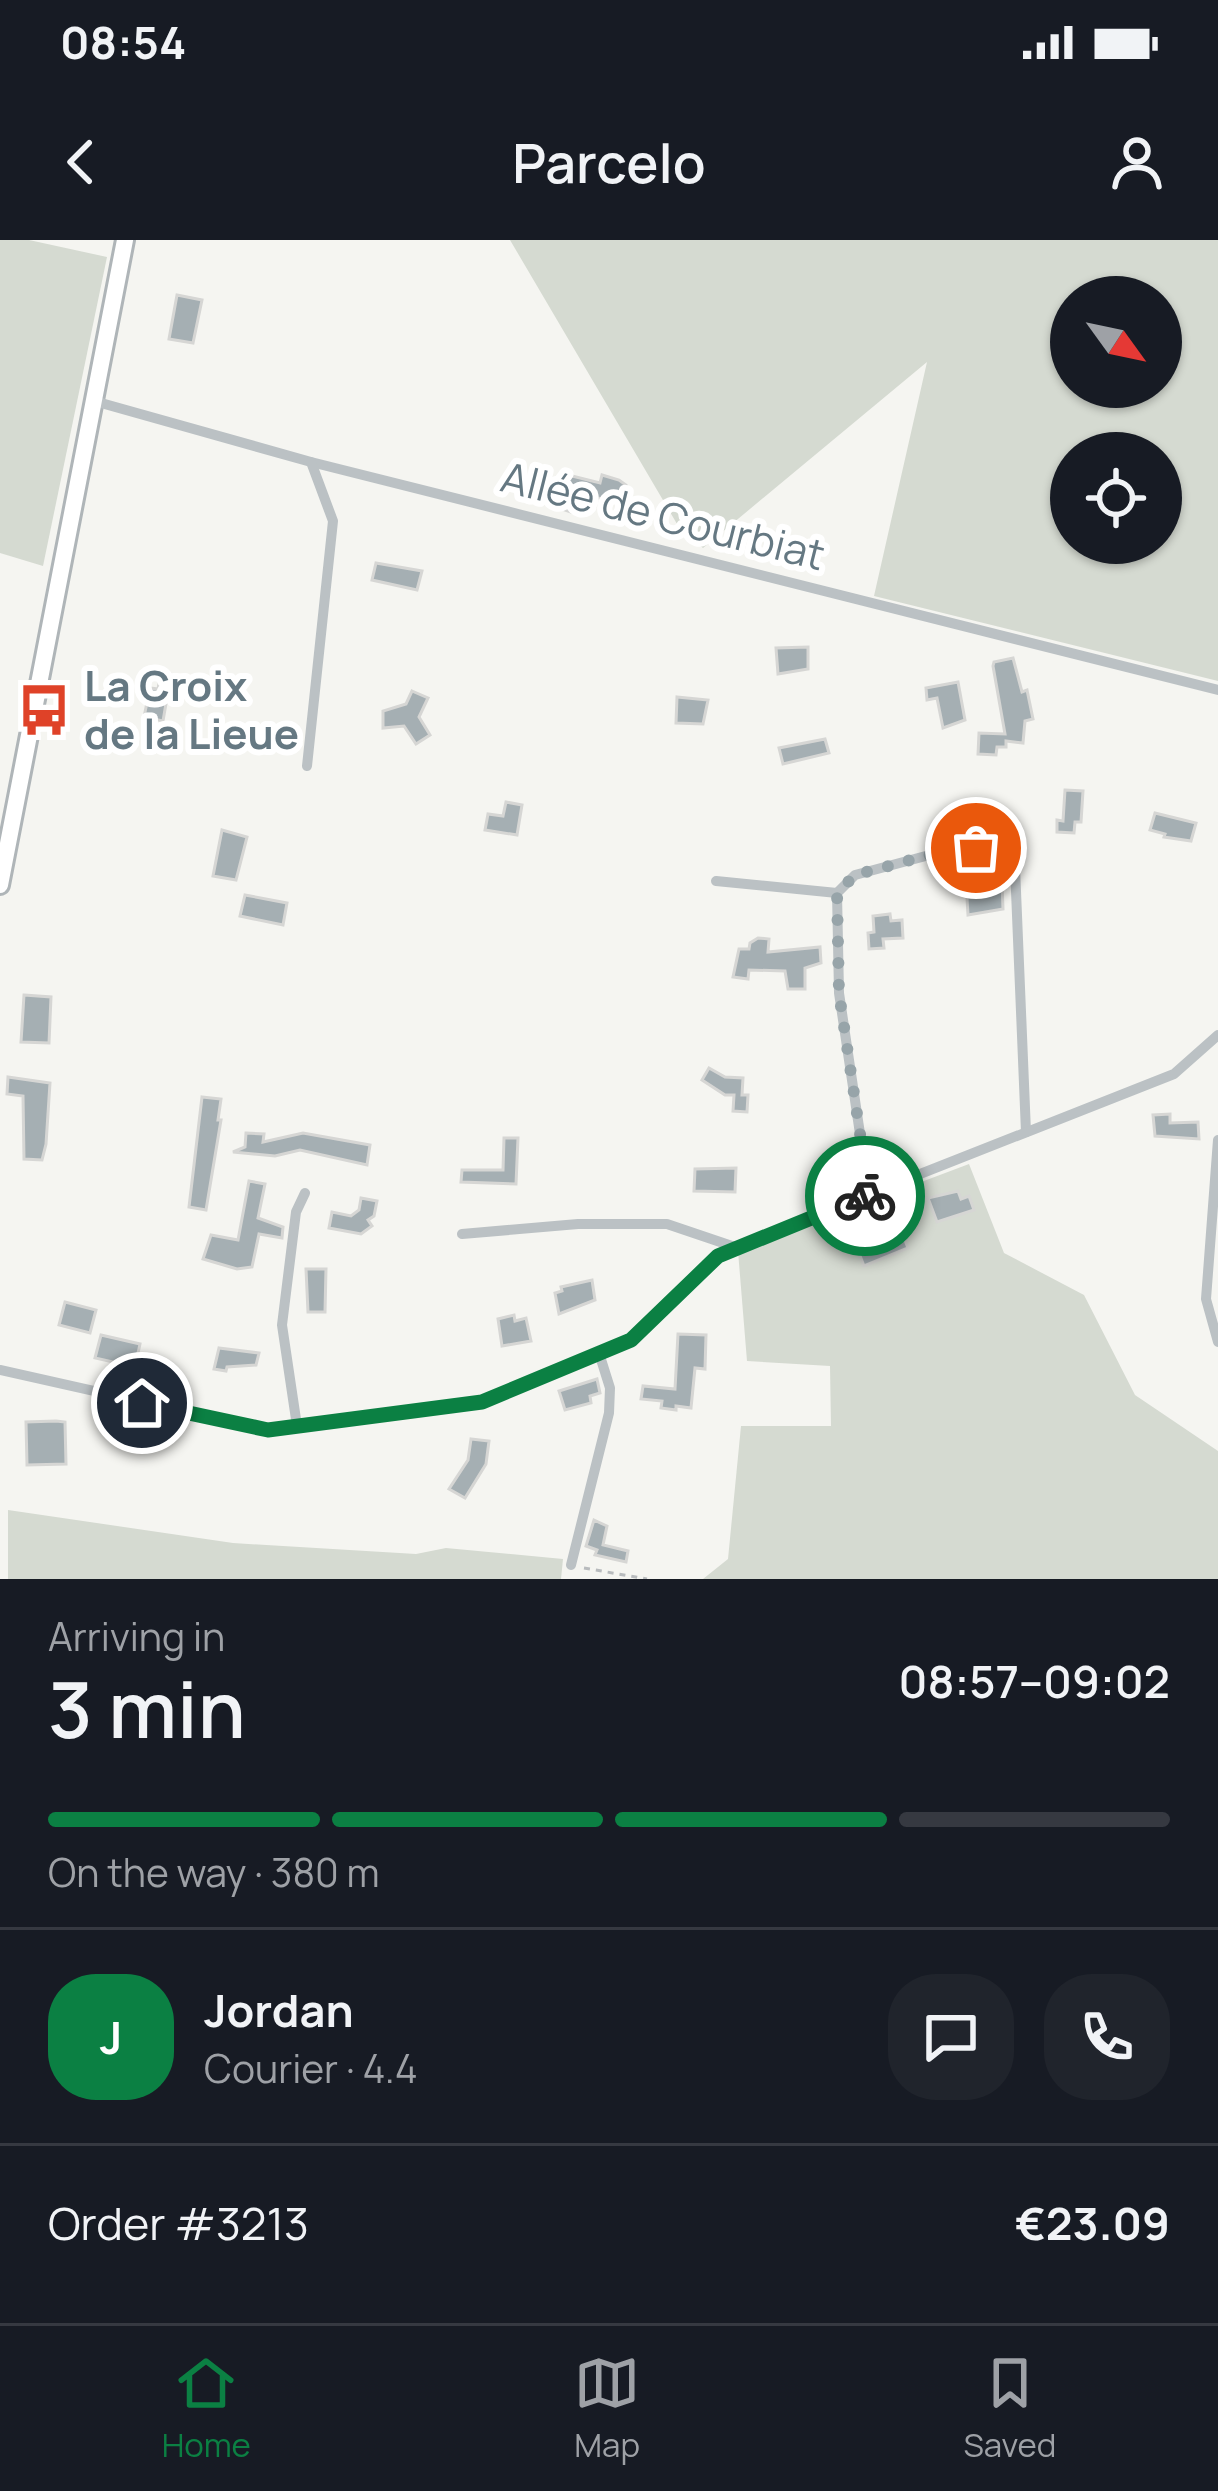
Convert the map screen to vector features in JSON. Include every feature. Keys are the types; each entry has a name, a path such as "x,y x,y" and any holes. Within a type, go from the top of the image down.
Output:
{"main road":[{"path":"0,885 125,240"}],"street":[{"name":"Allée de Courbiat","path":"94,401 311,462 1218,690"},
{"path":"307,766 333,521 311,462"},
{"path":"869,1194 839,993 837,893 855,875 948,850 1004,846 1016,867 1026,1132"},
{"path":"716,881 837,893"},
{"path":"0,1370 268,1430 482,1402 631,1340 718,1256 735,1246 1174,1074 1218,1034"},
{"path":"1218,1140 1206,1299 1218,1342"},
{"path":"297,1426 282,1324 296,1212 305,1193"},
{"path":"462,1234 578,1224 667,1224 735,1246"},
{"path":"571,1565 609,1413 610,1388 599,1353"}],"path":[{"path":"571,1565 647,1579"}],"shaded area":[{"path":"0,240 29,240 107,257 43,566 0,553"},
{"path":"510,240 1218,240 1218,681 874,596 927,362 703,548 680,529"},
{"path":"969,1164 1004,1253 1084,1295 1135,1395 1218,1451 1218,1579 703,1579 728,1559 741,1426 831,1426 830,1366 747,1361 738,1251"},
{"path":"8,1510 233,1543 416,1554 446,1548 563,1559 561,1579 8,1579"}],"building":[{"path":"177,295 202,300 193,343 169,339"},
{"path":"568,475 600,483 602,475 619,480 626,485 621,504 579,493 574,513 559,508 563,495 538,491 542,477 566,482"},
{"path":"376,563 422,571 417,590 372,580"},
{"path":"808,647 808,669 778,674 776,648"},
{"path":"1013,658 1033,719 1025,721 1023,743 1006,741 1006,747 997,747 996,755 978,754 979,733 1005,734 993,666"},
{"path":"161,672 178,676 175,693 168,692 163,721 144,717 150,688 158,689"},
{"path":"958,682 965,720 943,728 937,698 927,700 926,688"},
{"path":"412,691 428,698 419,717 430,735 416,744 404,726 383,728 383,711 406,704"},
{"path":"677,697 708,700 703,724 676,723"},
{"path":"825,739 829,753 783,764 779,748"},
{"path":"1065,790 1083,791 1081,822 1075,822 1074,833 1057,832 1057,820 1063,821"},
{"path":"506,802 522,805 517,835 485,830 488,814 503,816"},
{"path":"1155,813 1196,823 1191,841 1150,830"},
{"path":"222,830 247,837 236,880 213,876"},
{"path":"966,881 977,884 1002,883 1003,909 968,915"},
{"path":"245,895 287,903 283,925 240,916"},
{"path":"890,914 891,921 902,920 903,938 883,939 884,948 869,949 873,916"},
{"path":"758,938 769,939 768,952 820,947 821,963 805,968 805,989 788,989 785,971 749,970 748,979 733,977 739,949 749,949"},
{"path":"24,995 51,997 49,1043 21,1042"},
{"path":"709,1068 725,1077 743,1078 747,1112 733,1111 734,1095 725,1095 702,1080"},
{"path":"8,1077 50,1083 42,1160 24,1159 23,1096 7,1094"},
{"path":"202,1097 221,1099 206,1210 189,1207"},
{"path":"1170,1114 1170,1123 1198,1122 1199,1139 1155,1136 1153,1115"},
{"path":"246,1133 264,1134 263,1142 303,1133 370,1145 367,1165 300,1150 275,1156 233,1152 245,1147"},
{"path":"504,1138 518,1138 516,1184 461,1182 462,1170 503,1170"},
{"path":"736,1168 735,1192 694,1191 695,1169"},
{"path":"249,1181 265,1184 258,1218 283,1227 282,1238 259,1234 252,1267 237,1269 203,1259 211,1235 238,1240"},
{"path":"958,1191 961,1199 969,1196 974,1210 937,1222 928,1198"},
{"path":"361,1198 377,1201 374,1216 368,1220 372,1226 361,1234 329,1228 332,1212 351,1216 359,1210"},
{"path":"901,1230 908,1248 864,1266 857,1248"},
{"path":"306,1269 326,1269 325,1312 308,1312"},
{"path":"592,1280 595,1300 559,1314 555,1293 561,1287"},
{"path":"65,1302 96,1310 90,1333 59,1325"},
{"path":"514,1315 515,1321 526,1318 531,1341 502,1346 498,1319"},
{"path":"678,1334 706,1335 705,1369 695,1368 691,1408 676,1406 676,1410 661,1408 662,1401 641,1399 643,1386 675,1389"},
{"path":"101,1335 140,1344 135,1367 95,1358"},
{"path":"219,1348 259,1353 256,1365 214,1369"},
{"path":"597,1379 600,1393 590,1396 591,1403 565,1410 559,1391"},
{"path":"26,1422 65,1422 66,1464 27,1465"},
{"path":"471,1439 489,1441 486,1464 465,1498 449,1489 468,1460"},
{"path":"594,1520 607,1526 603,1545 628,1551 626,1562 595,1555 597,1550 586,1546"}],"way so far":[{"path":"865,1196 869,1194 839,993 837,893 855,875 948,850 976,848"}],"place":[{"name":"La Croix de la Lieue","path":"44,710"}],"route":[{"path":"142,1403 268,1430 482,1402 631,1340 718,1256 735,1246 865,1196"}]}
